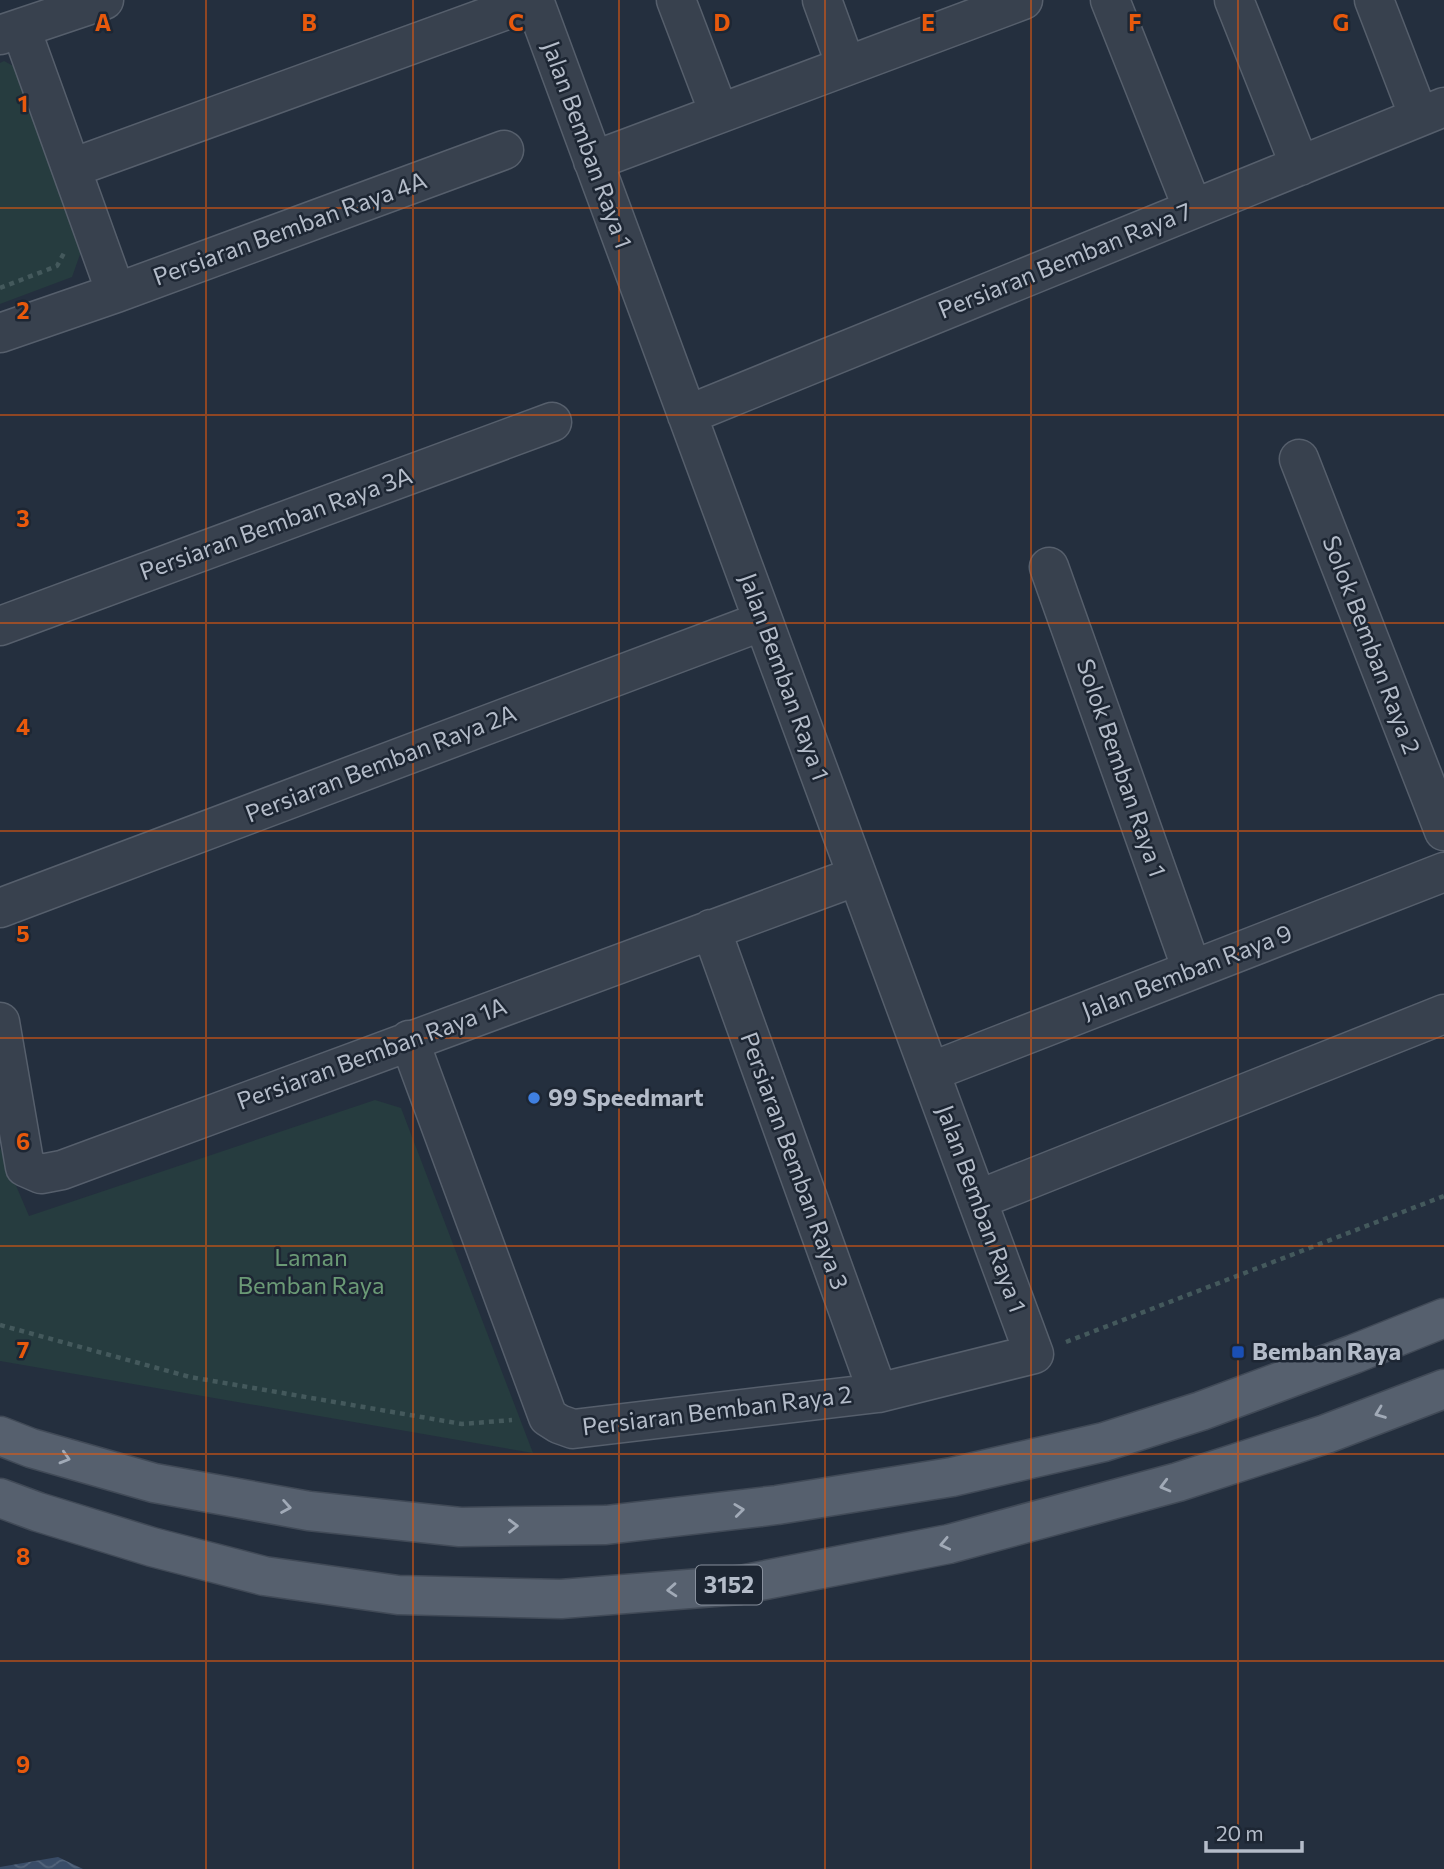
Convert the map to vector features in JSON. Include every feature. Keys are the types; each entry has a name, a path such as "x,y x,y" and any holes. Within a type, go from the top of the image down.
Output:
{"main road":[{"path":"0,1436 31,1448 154,1483 309,1511 460,1527 606,1525 777,1505 952,1477 1104,1442 1201,1411 1444,1318"},
{"name":"3152","path":"0,1498 152,1547 264,1576 398,1595 561,1599 740,1584 948,1544 1178,1482 1326,1434 1444,1389"},
{"path":"0,1516 152,1547"}],"street":[{"path":"104,0 11,32 72,168 116,293"},
{"path":"72,168 534,0"},
{"name":"Jalan Bemban Raya 1","path":"534,0 1034,1354"},
{"path":"676,0 719,113"},
{"path":"822,0 846,66"},
{"path":"593,161 846,66 971,9 1023,0"},
{"path":"1110,0 1193,209"},
{"path":"1234,0 1300,166"},
{"path":"1374,0 1431,112"},
{"name":"Persiaran Bemban Raya 7","path":"687,415 1431,112"},
{"name":"Persiaran Bemban Raya 4A","path":"0,333 504,150"},
{"name":"Persiaran Bemban Raya 3A","path":"0,626 552,422"},
{"name":"Solok Bemban Raya 2","path":"1299,459 1444,831"},
{"name":"Solok Bemban Raya 1","path":"1049,567 1192,970"},
{"name":"Persiaran Bemban Raya 2A","path":"0,908 763,621"},
{"name":"Jalan Bemban Raya 9","path":"930,1072 1444,872"},
{"name":"Persiaran Bemban Raya 1A","path":"0,1022 24,1167 41,1174 62,1170 858,876"},
{"name":"Persiaran Bemban Raya 3","path":"711,929 878,1393"},
{"path":"977,1200 1444,1014"},
{"name":"Persiaran Bemban Raya 2","path":"410,1040 548,1417 559,1424 573,1429 878,1393 1034,1354"}],"path":[{"path":"0,288 57,267 70,242"},
{"path":"1034,1354 1444,1196"},
{"path":"0,1325 190,1377 463,1424 548,1417"}],"green space":[{"path":"4,61 23,71 83,246 72,277 0,304 0,63"},
{"name":"Laman Bemban Raya","path":"375,1100 401,1108 533,1453 0,1361 0,1148 29,1216"}],"water":[{"path":"58,1857 83,1869 0,1869 0,1867"}],"place":[{"name":"99 Speedmart","path":"534,1098"},
{"name":"Bemban Raya","path":"1238,1352"}]}
